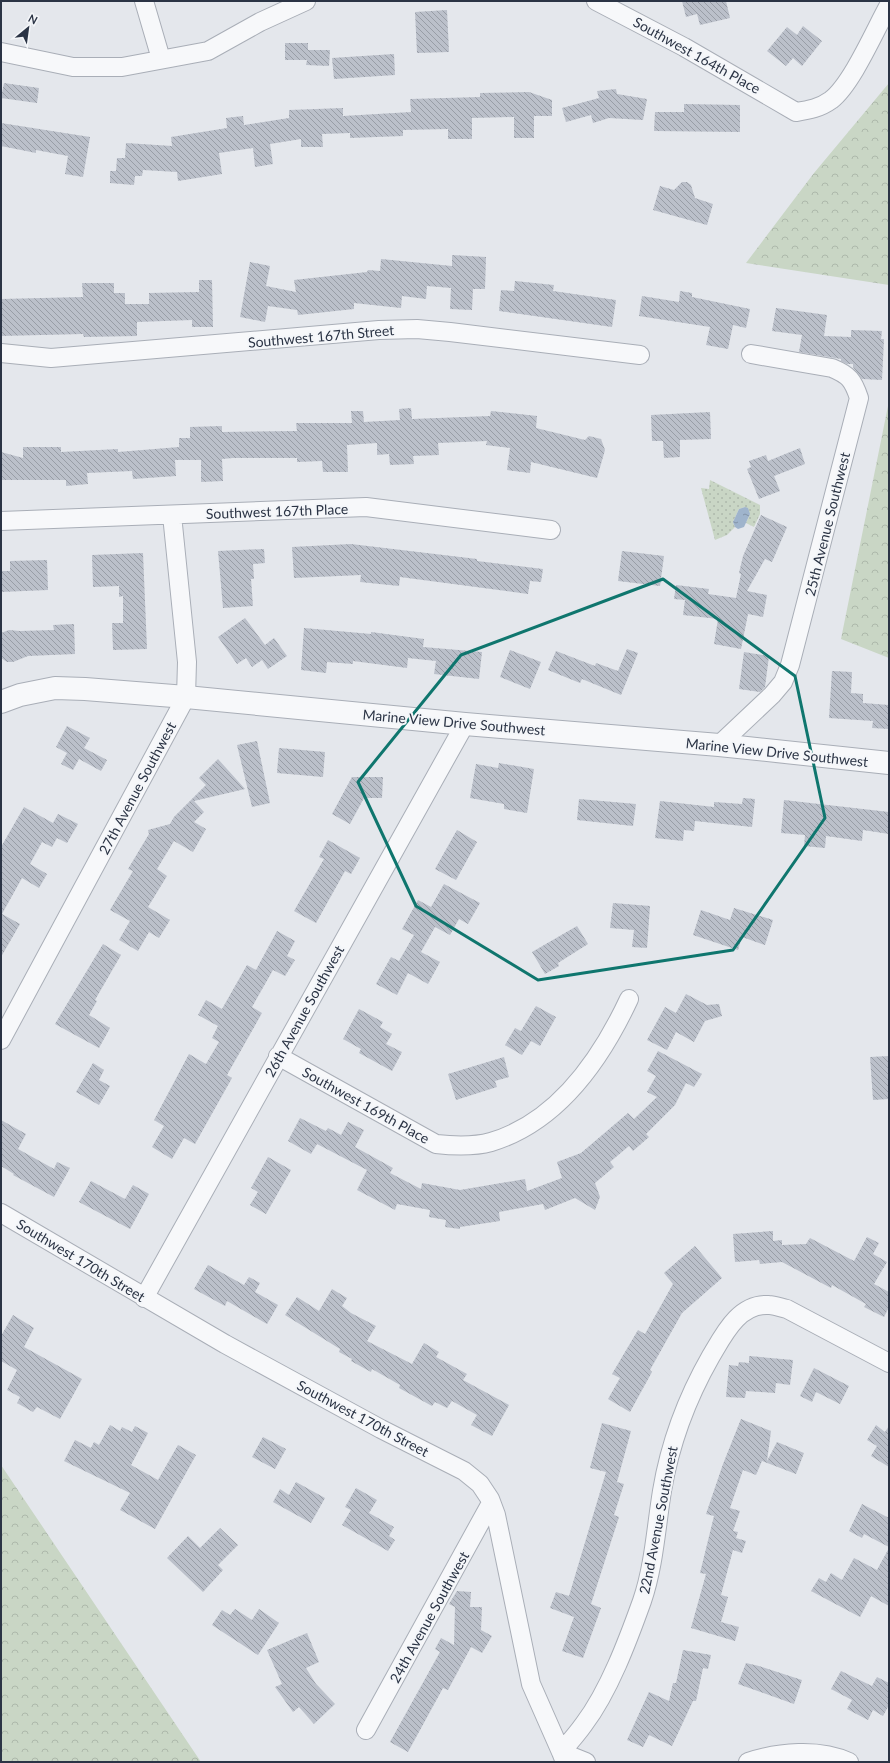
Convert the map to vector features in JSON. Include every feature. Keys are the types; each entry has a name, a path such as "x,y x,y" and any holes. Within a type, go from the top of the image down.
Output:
{"street":[{"path":"144,1 161,59"},
{"path":"1,52 72,67 122,67 208,51 260,22 306,1"},
{"name":"Southwest 164th Place","path":"596,1 684,47 796,112 819,107 832,99 847,82 889,5"},
{"name":"Southwest 167th Street","path":"1,353 51,358 379,330 417,329 640,355"},
{"name":"25th Avenue Southwest","path":"719,745 772,695 783,682 790,665 859,398 851,379 837,370 751,354"},
{"name":"Southwest 167th Place","path":"1,521 366,507 551,530"},
{"name":"27th Avenue Southwest","path":"1,1040 186,696 187,662 172,515"},
{"name":"Marine View Drive Southwest","path":"10,699 55,688 186,696 465,724 719,745 889,763"},
{"name":"26th Avenue Southwest","path":"144,1298 465,724"},
{"name":"Southwest 169th Place","path":"278,1056 436,1144 460,1146 490,1143 517,1133 568,1094 587,1071 605,1044 629,999"},
{"name":"Southwest 170th Street","path":"1,1213 144,1298 320,1396 464,1472 480,1484 496,1515 531,1684 546,1722 563,1757"},
{"name":"22nd Avenue Southwest","path":"563,1757 585,1724 611,1677 642,1600 654,1549 662,1491 671,1448 700,1376 724,1332 738,1317 751,1308 768,1305 787,1309 889,1363"},
{"name":"24th Avenue Southwest","path":"366,1730 491,1503"},
{"path":"748,1762 762,1757 796,1753 823,1754 849,1762"},
{"path":"563,1757 586,1762"}],"highlighted area":[{"path":"663,579 795,676 825,818 733,950 538,980 416,906 358,782 461,655"}],"green space":[{"path":"889,83 889,285 746,263 814,173"},
{"path":"889,401 889,658 841,639"},
{"path":"710,480 760,505 760,514 754,527 746,523 750,514 745,507 739,509 733,522 735,527 727,535 715,540 701,488 709,489"},
{"path":"1,1465 201,1762 1,1762"}],"water":[{"path":"745,507 748,508 750,514 744,527 738,529 735,527 733,522 739,509"}],"building":[{"path":"682,1 726,1 730,18 700,25 697,14 686,17"},
{"path":"447,10 449,52 417,53 415,12"},
{"path":"803,26 822,41 802,66 793,58 786,66 767,51 787,27 797,35"},
{"path":"285,43 308,43 308,50 330,50 329,66 306,65 307,60 285,60"},
{"path":"394,54 395,75 334,79 332,58"},
{"path":"4,83 39,88 37,103 1,98"},
{"path":"616,89 617,94 647,99 643,120 609,118 593,123 591,115 566,122 562,108 599,98 597,91"},
{"path":"529,92 552,100 552,116 534,116 534,138 514,138 514,117 472,118 472,139 448,139 448,129 403,130 403,136 350,138 350,133 322,134 323,147 301,147 301,139 270,144 273,164 255,167 253,148 219,153 222,174 178,181 177,172 143,170 142,176 135,176 134,185 110,183 110,171 116,171 117,158 125,158 126,143 172,146 171,137 227,128 226,118 243,116 244,125 289,118 289,110 343,108 343,116 411,112 410,99 480,97 480,93"},
{"path":"684,104 740,105 740,132 654,131 655,112 684,112"},
{"path":"1,123 90,137 83,177 65,174 68,156 36,150 36,153 1,146"},
{"path":"682,182 687,182 691,185 695,198 713,204 707,225 653,210 660,186 674,190"},
{"path":"452,255 486,257 485,289 473,289 472,310 450,309 451,288 427,286 426,299 402,296 401,308 354,303 354,309 298,315 297,310 268,306 265,322 240,317 250,262 270,266 266,286 296,292 294,280 367,272 368,270 380,271 381,259 452,266"},
{"path":"199,280 212,280 213,327 192,327 192,320 137,322 137,336 84,337 83,334 1,336 1,299 83,297 82,283 114,283 114,293 125,293 125,304 149,304 149,293 199,292"},
{"path":"515,281 554,285 553,291 616,300 612,327 499,311 501,290 514,291"},
{"path":"680,291 692,293 692,297 750,309 746,328 733,325 728,349 706,345 710,327 639,316 642,296 679,302"},
{"path":"776,308 827,315 824,336 851,337 851,330 882,331 881,339 884,339 882,380 862,379 853,367 853,364 847,364 841,361 841,359 799,352 802,335 772,331"},
{"path":"411,408 412,419 490,416 491,411 537,416 536,428 585,440 589,436 601,439 605,450 597,478 531,462 530,473 507,470 510,448 486,445 487,441 438,443 439,455 413,456 414,464 390,465 389,454 377,455 377,443 347,445 348,472 323,472 322,461 297,462 297,458 233,458 222,459 223,481 201,482 201,460 175,460 176,476 133,479 132,471 87,473 88,484 66,486 66,480 1,480 1,452 23,458 23,447 61,447 61,452 118,449 118,452 179,447 179,438 190,438 190,427 222,426 222,432 297,431 296,423 352,423 351,411 363,411 364,422 400,420 399,409"},
{"path":"710,412 711,439 680,440 680,457 664,458 663,441 652,441 651,415"},
{"path":"800,448 805,464 774,476 780,491 759,499 747,469 751,467 749,461 766,455 768,461"},
{"path":"761,515 787,527 772,562 765,559 747,591 767,595 763,617 748,614 741,649 714,644 718,619 683,615 685,600 674,599 676,585 709,589 708,594 736,598 743,556"},
{"path":"351,544 477,559 477,561 543,569 541,582 530,581 528,594 400,577 399,586 360,582 361,575 294,578 292,547"},
{"path":"264,549 265,563 253,564 254,579 251,579 253,606 223,608 218,551"},
{"path":"622,551 664,556 660,586 618,581"},
{"path":"143,553 147,649 113,650 112,623 123,623 123,596 119,597 119,586 93,587 92,555"},
{"path":"47,560 48,590 1,592 1,571 10,571 10,561"},
{"path":"245,618 265,645 274,638 287,656 268,669 262,660 252,667 246,658 237,664 218,637"},
{"path":"74,624 75,654 28,656 13,662 7,662 1,658 1,633 9,630 54,630 53,625"},
{"path":"304,628 371,634 371,632 424,639 423,647 482,652 479,679 434,674 436,661 408,658 407,668 353,661 353,664 327,662 326,673 301,670"},
{"path":"627,649 638,653 621,695 582,679 580,683 548,670 556,651 595,666 596,663 618,671"},
{"path":"510,650 541,662 530,689 500,677"},
{"path":"744,652 769,656 765,687 760,692 739,689"},
{"path":"832,671 852,672 851,693 863,694 863,703 889,705 889,729 872,728 873,721 829,718"},
{"path":"67,726 90,738 84,748 107,760 101,771 79,759 73,770 61,764 67,753 56,747"},
{"path":"257,741 270,803 252,807 237,745"},
{"path":"279,748 325,752 323,777 277,773"},
{"path":"218,759 245,789 194,801 204,812 194,822 206,829 193,852 174,841 157,869 167,876 148,907 170,920 159,938 149,932 138,951 119,940 130,921 110,910 133,871 128,869 149,834 148,830 170,824 174,817 206,785 199,778"},
{"path":"499,763 534,769 527,813 504,809 504,804 470,798 476,764 498,768"},
{"path":"352,777 383,777 382,798 364,798 350,824 332,814"},
{"path":"743,798 755,799 752,827 695,821 694,831 684,830 683,841 655,838 660,801 714,807 714,802 742,804"},
{"path":"579,799 636,804 633,826 577,820"},
{"path":"784,800 889,812 889,834 863,830 862,841 826,836 825,848 804,846 805,835 781,833"},
{"path":"24,807 53,823 58,814 78,824 67,843 57,838 52,847 42,842 30,864 47,874 39,888 22,878 2,914 20,924 1,957 1,847"},
{"path":"457,830 477,842 456,880 435,869"},
{"path":"328,840 360,858 351,874 345,871 316,923 294,911 324,859 319,857"},
{"path":"444,884 480,903 468,924 459,919 450,935 435,927 421,952 440,962 428,984 408,973 397,995 376,984 391,957 399,961 414,935 402,929 418,900 431,907"},
{"path":"613,903 650,906 647,948 632,947 634,930 610,928"},
{"path":"734,908 773,920 765,945 742,937 738,950 693,935 701,910 730,920"},
{"path":"577,926 588,944 558,963 559,966 545,974 532,952"},
{"path":"277,931 295,941 287,956 295,960 285,976 273,970 252,1007 262,1013 227,1075 232,1078 195,1144 184,1138 172,1159 152,1147 164,1126 154,1120 189,1054 206,1064 219,1042 212,1038 218,1026 198,1015 206,1000 222,1009 247,965 256,970"},
{"path":"103,944 121,955 95,1000 97,1001 89,1015 110,1028 99,1048 55,1024"},
{"path":"686,994 707,1005 719,1004 722,1016 705,1021 694,1042 676,1032 667,1050 647,1040 665,1007 676,1013"},
{"path":"536,1006 556,1017 540,1046 531,1041 522,1055 505,1045 515,1028 521,1031"},
{"path":"359,1009 383,1022 380,1027 392,1034 386,1044 402,1052 392,1071 359,1053 361,1049 343,1039"},
{"path":"658,1051 702,1074 694,1087 686,1083 675,1105 646,1134 649,1137 633,1151 629,1146 610,1162 614,1167 595,1183 600,1197 595,1210 575,1198 545,1210 543,1204 499,1212 500,1221 460,1227 460,1229 445,1227 446,1220 429,1217 430,1210 397,1204 395,1210 357,1190 367,1170 317,1144 311,1154 288,1141 300,1118 326,1131 328,1128 341,1135 348,1122 364,1130 355,1147 393,1168 390,1173 421,1189 422,1183 460,1190 525,1179 527,1191 562,1178 557,1162 581,1153 628,1113 634,1119 657,1097 647,1092 656,1076 647,1071"},
{"path":"889,1056 889,1099 873,1100 870,1057"},
{"path":"504,1057 509,1077 495,1081 497,1087 456,1100 448,1074"},
{"path":"93,1063 104,1070 99,1080 110,1086 99,1105 76,1092"},
{"path":"1,1120 26,1134 18,1149 54,1169 57,1162 70,1168 54,1197 13,1175 14,1174 1,1166"},
{"path":"268,1157 291,1170 266,1214 250,1205 258,1192 251,1188"},
{"path":"91,1181 125,1199 133,1185 149,1194 130,1229 79,1202"},
{"path":"773,1231 773,1241 782,1240 782,1245 806,1244 810,1238 854,1261 867,1237 879,1243 873,1254 887,1262 874,1284 889,1292 889,1307 884,1317 864,1307 866,1304 832,1285 831,1288 782,1262 760,1264 759,1260 735,1262 733,1234"},
{"path":"695,1246 722,1278 682,1313 650,1370 652,1372 630,1412 608,1399 620,1378 612,1374 638,1330 645,1334 673,1284 664,1273"},
{"path":"208,1265 244,1285 249,1277 260,1283 255,1292 278,1305 267,1324 227,1301 225,1306 194,1289"},
{"path":"332,1289 347,1298 342,1306 351,1313 376,1326 367,1341 412,1364 424,1343 439,1352 436,1357 467,1374 463,1380 509,1405 492,1436 471,1425 477,1415 452,1401 447,1408 435,1402 432,1406 399,1388 400,1385 372,1369 371,1372 351,1361 352,1359 339,1352 340,1349 285,1315 297,1297 319,1311"},
{"path":"13,1315 34,1328 24,1347 82,1379 60,1419 37,1407 33,1412 17,1403 20,1397 7,1390 17,1370 1,1361 1,1336"},
{"path":"749,1356 793,1360 790,1385 776,1383 775,1393 746,1391 745,1398 726,1397 729,1365 738,1366 739,1362 749,1363"},
{"path":"814,1368 849,1386 840,1404 816,1392 812,1402 800,1396"},
{"path":"741,1419 771,1431 767,1461 777,1442 804,1453 796,1474 762,1461 756,1475 743,1470 730,1508 740,1511 733,1531 738,1532 736,1538 746,1541 742,1553 733,1550 721,1595 728,1597 721,1622 739,1627 735,1641 691,1628 706,1574 700,1573 714,1516 706,1514 723,1464"},
{"path":"602,1423 631,1431 617,1482 624,1484 614,1515 619,1517 591,1604 601,1608 583,1658 562,1651 574,1617 550,1608 556,1592 569,1596 606,1472 590,1468"},
{"path":"110,1425 120,1431 122,1427 132,1432 135,1426 148,1433 131,1465 158,1480 178,1445 196,1455 155,1529 120,1510 130,1493 64,1461 75,1440 91,1448 94,1442 99,1445"},
{"path":"876,1425 885,1432 889,1426 889,1467 871,1456 877,1446 867,1440"},
{"path":"263,1437 286,1449 275,1469 252,1457"},
{"path":"296,1482 325,1498 311,1523 273,1502 280,1489 289,1495"},
{"path":"356,1488 377,1500 369,1513 394,1527 389,1536 395,1540 388,1551 342,1525 351,1510 345,1507"},
{"path":"862,1504 889,1518 889,1547 864,1534 862,1538 849,1531"},
{"path":"220,1528 238,1545 218,1565 223,1570 203,1592 167,1558 188,1536 200,1548"},
{"path":"889,1548 889,1606 871,1596 860,1617 811,1591 819,1578 826,1582 831,1573 842,1580 854,1558 877,1570"},
{"path":"457,1591 471,1592 470,1607 482,1607 481,1630 492,1636 482,1653 471,1647 448,1690 443,1688 408,1752 390,1742 440,1652 435,1649 441,1638 454,1645 455,1607 449,1604"},
{"path":"235,1609 252,1620 259,1609 279,1623 258,1655 212,1625 222,1610 230,1615"},
{"path":"307,1633 319,1662 306,1668 316,1684 335,1704 314,1724 299,1707 293,1712 275,1687 282,1684 267,1650"},
{"path":"683,1650 711,1655 708,1669 703,1668 696,1701 693,1701 672,1746 649,1735 643,1747 627,1740 649,1692 669,1701 673,1683 676,1683"},
{"path":"746,1663 802,1680 794,1704 738,1684"},
{"path":"841,1671 872,1686 877,1677 889,1683 889,1705 883,1716 873,1710 868,1720 847,1709 852,1700 831,1689"}]}
